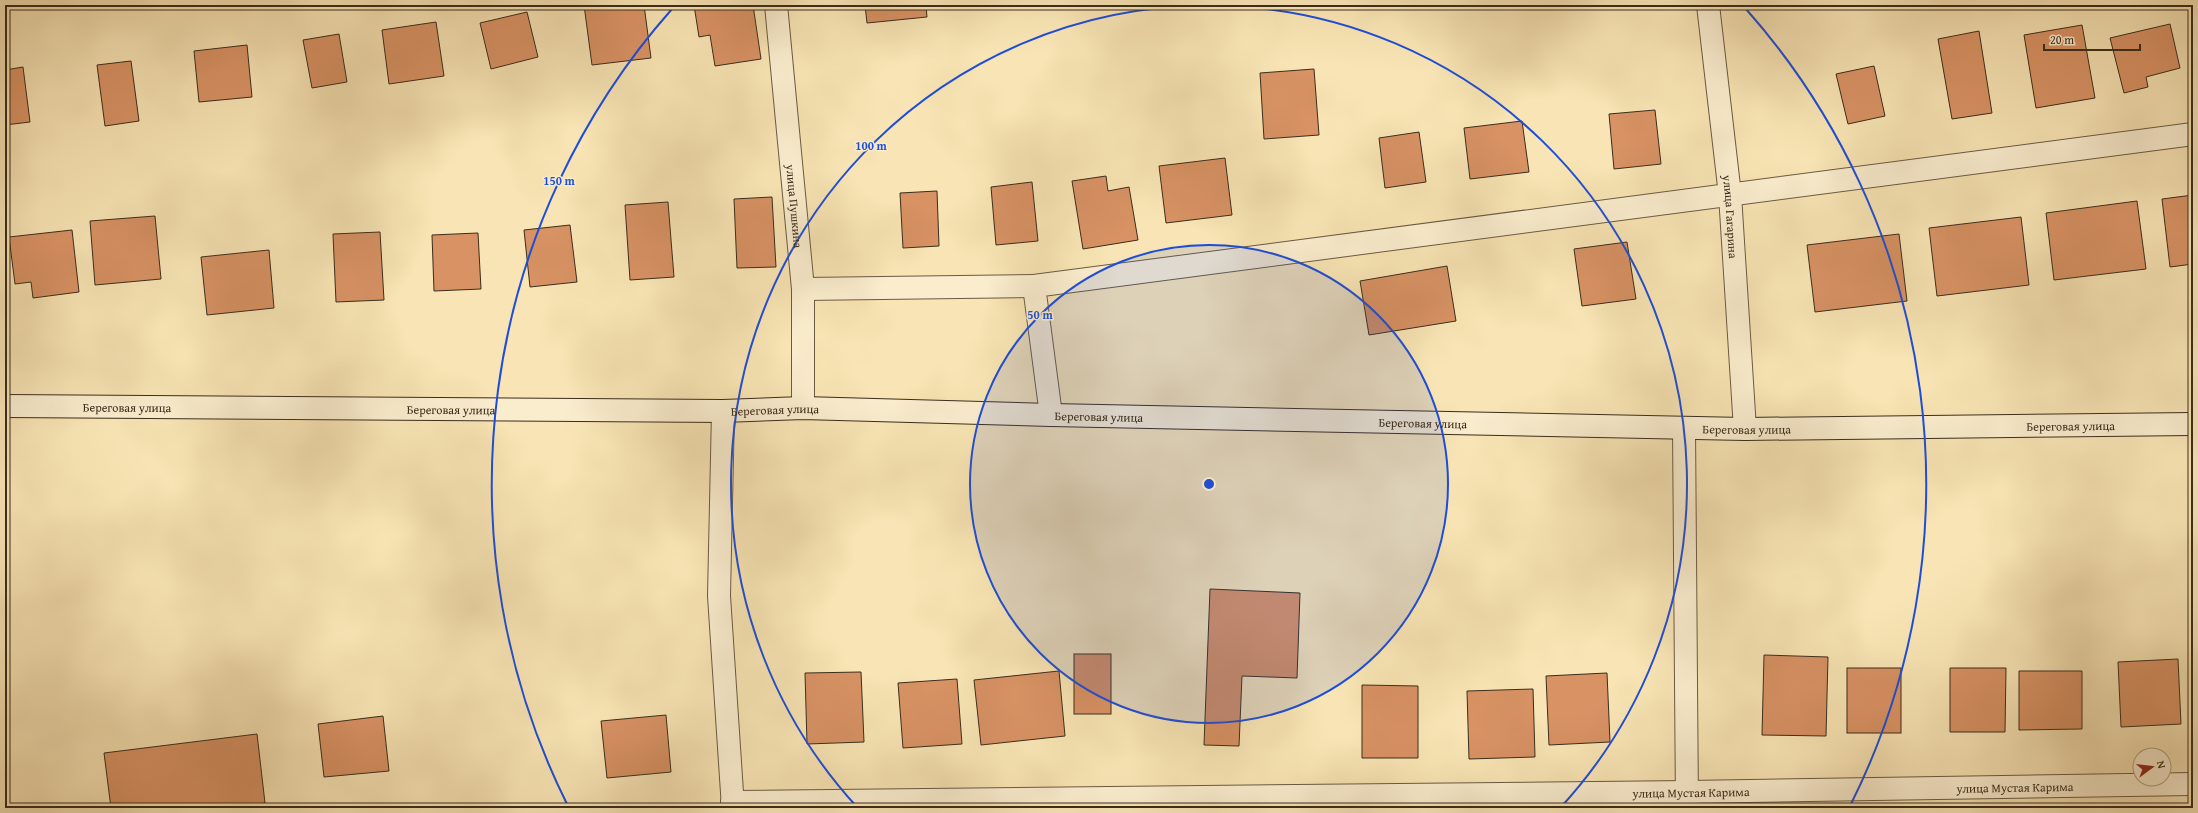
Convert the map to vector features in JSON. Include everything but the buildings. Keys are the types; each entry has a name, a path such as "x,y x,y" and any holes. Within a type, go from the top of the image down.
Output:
{"street":[{"name":"улица Пушкина","path":"776,5 803,289 804,408"},
{"name":"улица Гагарина","path":"1708,5 1730,195 1745,429"},
{"path":"803,289 1034,286 2193,134"},
{"path":"1034,286 1051,415"},
{"name":"Береговая улица","path":"5,406 723,411 804,408 1051,415 1745,429 2193,424"},
{"path":"723,411 719,596 733,805"},
{"path":"1684,428 1687,800"},
{"name":"улица Мустая Карима","path":"733,805 1687,800 2193,784"}]}
